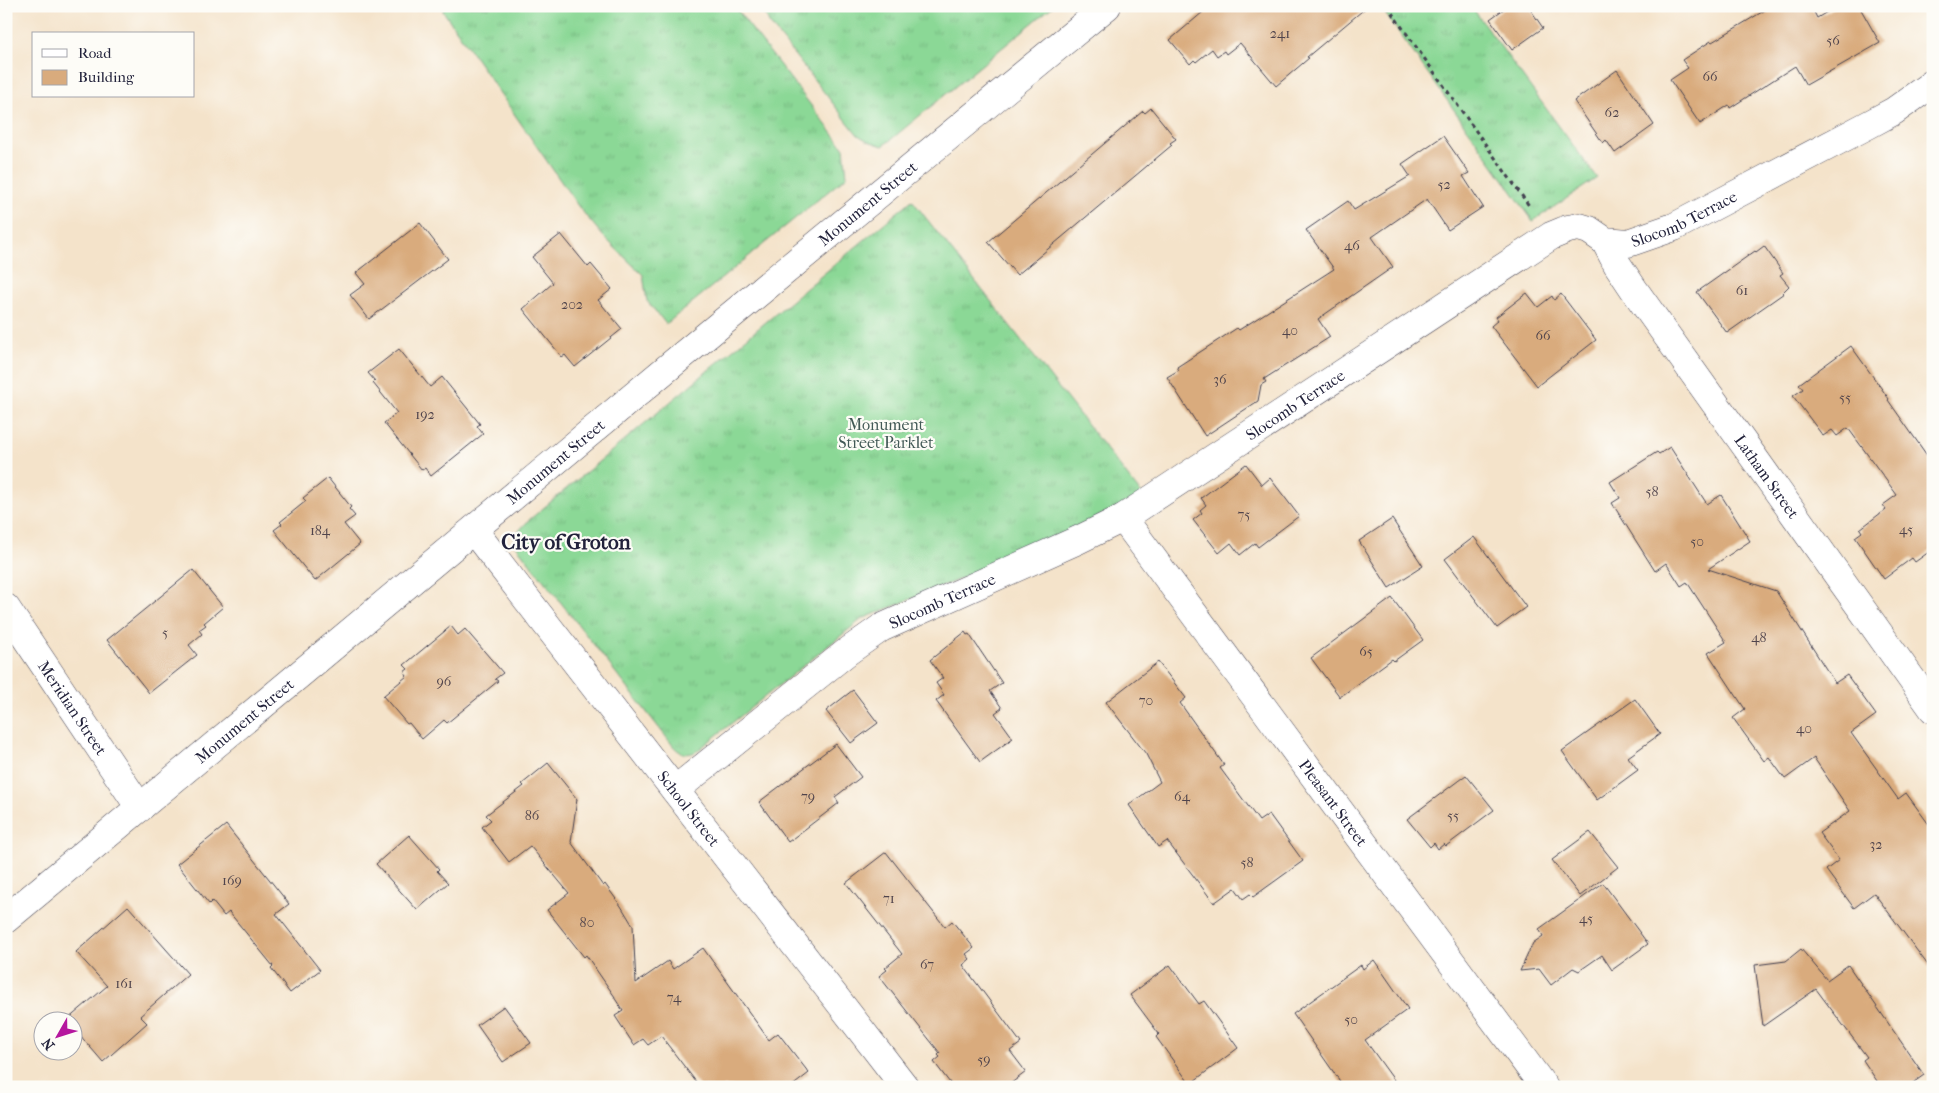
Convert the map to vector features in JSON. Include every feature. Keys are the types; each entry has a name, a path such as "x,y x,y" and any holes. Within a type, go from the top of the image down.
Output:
{"street":[{"name":"Monument Street","path":"6,919 683,355 1108,6"},
{"name":"Slocomb Terrace","path":"675,790 847,652 881,628 1123,518 1551,236 1579,227 1589,230 1605,241 1628,243 1674,227 1885,116 1933,83"},
{"name":"Latham Street","path":"1605,241 1617,264 1635,291 1933,709"},
{"name":"Pleasant Street","path":"1123,518 1544,1087"},
{"name":"School Street","path":"474,531 905,1087"},
{"name":"Meridian Street","path":"6,608 140,808"}],"path":[{"path":"1387,6 1551,236"}],"green space":[{"path":"444,6 734,6 844,148 847,176 666,324 647,301 643,275 603,236 578,206 443,11"},
{"path":"762,6 1053,6 883,146 858,135 769,23"},
{"path":"1380,6 1471,6 1597,178 1533,221"},
{"name":"Monument Street Parklet","path":"912,200 1142,495 1041,546 862,619 697,751 688,754 682,753 674,747 515,544 516,534 529,520"}],"building":[{"path":"1210,6 1368,6 1307,57 1309,58 1276,86 1240,43 1226,54 1224,51 1217,56 1212,49 1196,62 1194,60 1190,64 1170,40"},
{"path":"1508,6 1528,6 1543,28 1512,50 1490,19"},
{"path":"1772,6 1811,6 1817,18 1837,6 1859,6 1880,43 1806,85 1795,66 1730,108 1729,105 1700,124 1670,80 1688,68 1682,60"},
{"path":"1617,70 1654,125 1615,153 1606,140 1603,143 1574,101"},
{"path":"1151,108 1176,139 1170,143 1172,145 1017,275 988,242 1143,111 1145,113"},
{"path":"1443,136 1469,173 1463,176 1483,207 1448,230 1427,199 1372,237 1393,267 1318,319 1330,337 1264,379 1266,382 1261,385 1258,401 1205,436 1167,377 1179,370 1177,367 1237,328 1239,330 1334,269 1306,230 1348,201 1354,210 1410,176 1402,164"},
{"path":"420,223 448,259 369,319 350,295 365,284 356,273"},
{"path":"561,234 588,267 591,264 612,289 598,300 622,329 575,367 565,355 562,357 523,309 553,283 532,257"},
{"path":"1764,246 1783,273 1780,275 1789,286 1784,293 1727,333 1697,292"},
{"path":"1527,293 1538,307 1552,296 1554,300 1561,294 1596,340 1537,386 1491,326 1498,320 1496,317"},
{"path":"1851,346 1933,464 1933,549 1915,562 1912,558 1884,579 1855,537 1862,532 1860,529 1886,509 1883,505 1897,495 1848,428 1837,436 1832,430 1823,436 1793,396 1803,389 1799,384"},
{"path":"399,349 430,387 442,377 480,424 477,426 483,434 431,476 425,468 422,470 384,423 397,413 373,383 375,381 368,373"},
{"path":"1670,447 1707,504 1721,495 1750,541 1708,569 1776,591 1835,683 1847,675 1876,715 1851,733 1898,799 1906,793 1933,830 1933,972 1874,893 1854,908 1826,870 1839,860 1819,833 1850,811 1814,758 1785,779 1769,757 1764,761 1733,718 1745,709 1708,653 1726,642 1687,582 1681,586 1666,563 1655,571 1612,503 1620,498 1610,482 1657,452 1659,454"},
{"path":"1246,464 1262,485 1270,478 1299,516 1258,547 1255,543 1240,555 1231,543 1219,553 1193,520 1202,513 1200,510 1206,505 1201,498"},
{"path":"328,478 351,507 349,509 355,516 344,524 360,544 315,581 274,530 282,524 280,522 306,501 303,498"},
{"path":"1392,519 1423,566 1389,588 1359,541"},
{"path":"1474,537 1526,607 1497,628 1445,559"},
{"path":"193,570 223,607 204,623 206,625 199,630 202,634 189,645 197,655 149,693 107,640"},
{"path":"1392,598 1423,640 1394,661 1392,659 1340,697 1311,658"},
{"path":"451,626 458,635 465,629 503,673 495,679 498,681 447,723 444,720 422,739 383,696 407,676 404,672 408,669 404,665"},
{"path":"965,632 967,635 969,634 1002,683 990,691 1002,708 995,713 1013,738 980,762 936,701 944,695 936,683 943,678 930,660"},
{"path":"1158,662 1186,698 1180,703 1224,765 1220,768 1259,821 1269,814 1303,861 1253,897 1250,894 1243,899 1235,888 1214,903 1167,841 1158,847 1129,805 1160,782 1146,754 1106,702"},
{"path":"853,690 878,723 851,743 826,711"},
{"path":"1635,699 1660,734 1628,757 1638,770 1597,800 1562,751"},
{"path":"836,744 861,777 835,797 839,803 788,842 759,802"},
{"path":"548,763 577,799 571,842 603,886 605,884 633,926 636,983 668,961 673,969 703,948 769,1040 778,1033 809,1073 791,1087 700,1087 661,1036 648,1045 643,1039 634,1045 615,1016 623,1011 615,997 586,955 584,957 547,910 569,893 530,846 509,862 482,827 491,820 486,815 524,786 522,784"},
{"path":"1466,775 1494,810 1446,846 1444,844 1438,849 1434,843 1430,847 1407,819"},
{"path":"226,825 289,904 276,914 320,970 290,993 271,968 273,966 229,912 224,916 212,901 209,904 177,864"},
{"path":"1590,832 1618,867 1580,896 1552,860"},
{"path":"409,835 439,869 437,871 448,883 417,910 376,864"},
{"path":"886,852 945,927 952,921 974,948 966,954 970,959 963,965 1021,1043 1010,1051 1026,1072 1006,1087 953,1087 934,1062 940,1057 938,1055 940,1053 879,976 887,970 885,968 902,954 846,883"},
{"path":"1603,883 1648,944 1612,970 1602,955 1579,971 1573,968 1551,985 1539,969 1520,971 1533,943 1543,936 1539,929"},
{"path":"128,906 188,974 140,1016 147,1023 103,1062 82,1038 82,1010 79,1010 107,986 76,952"},
{"path":"1801,949 1827,980 1848,965 1924,1075 1907,1087 1881,1087 1863,1060 1867,1057 1816,989 1763,1026 1755,965 1786,961"},
{"path":"1374,960 1408,1009 1365,1040 1399,1087 1344,1087 1293,1014 1361,965 1363,969"},
{"path":"1170,965 1199,1004 1204,1001 1238,1048 1190,1084 1156,1037 1159,1034 1130,995"},
{"path":"504,1006 531,1043 503,1062 477,1025"}],"district":[{"name":"City of Groton","path":"566,542"}]}
